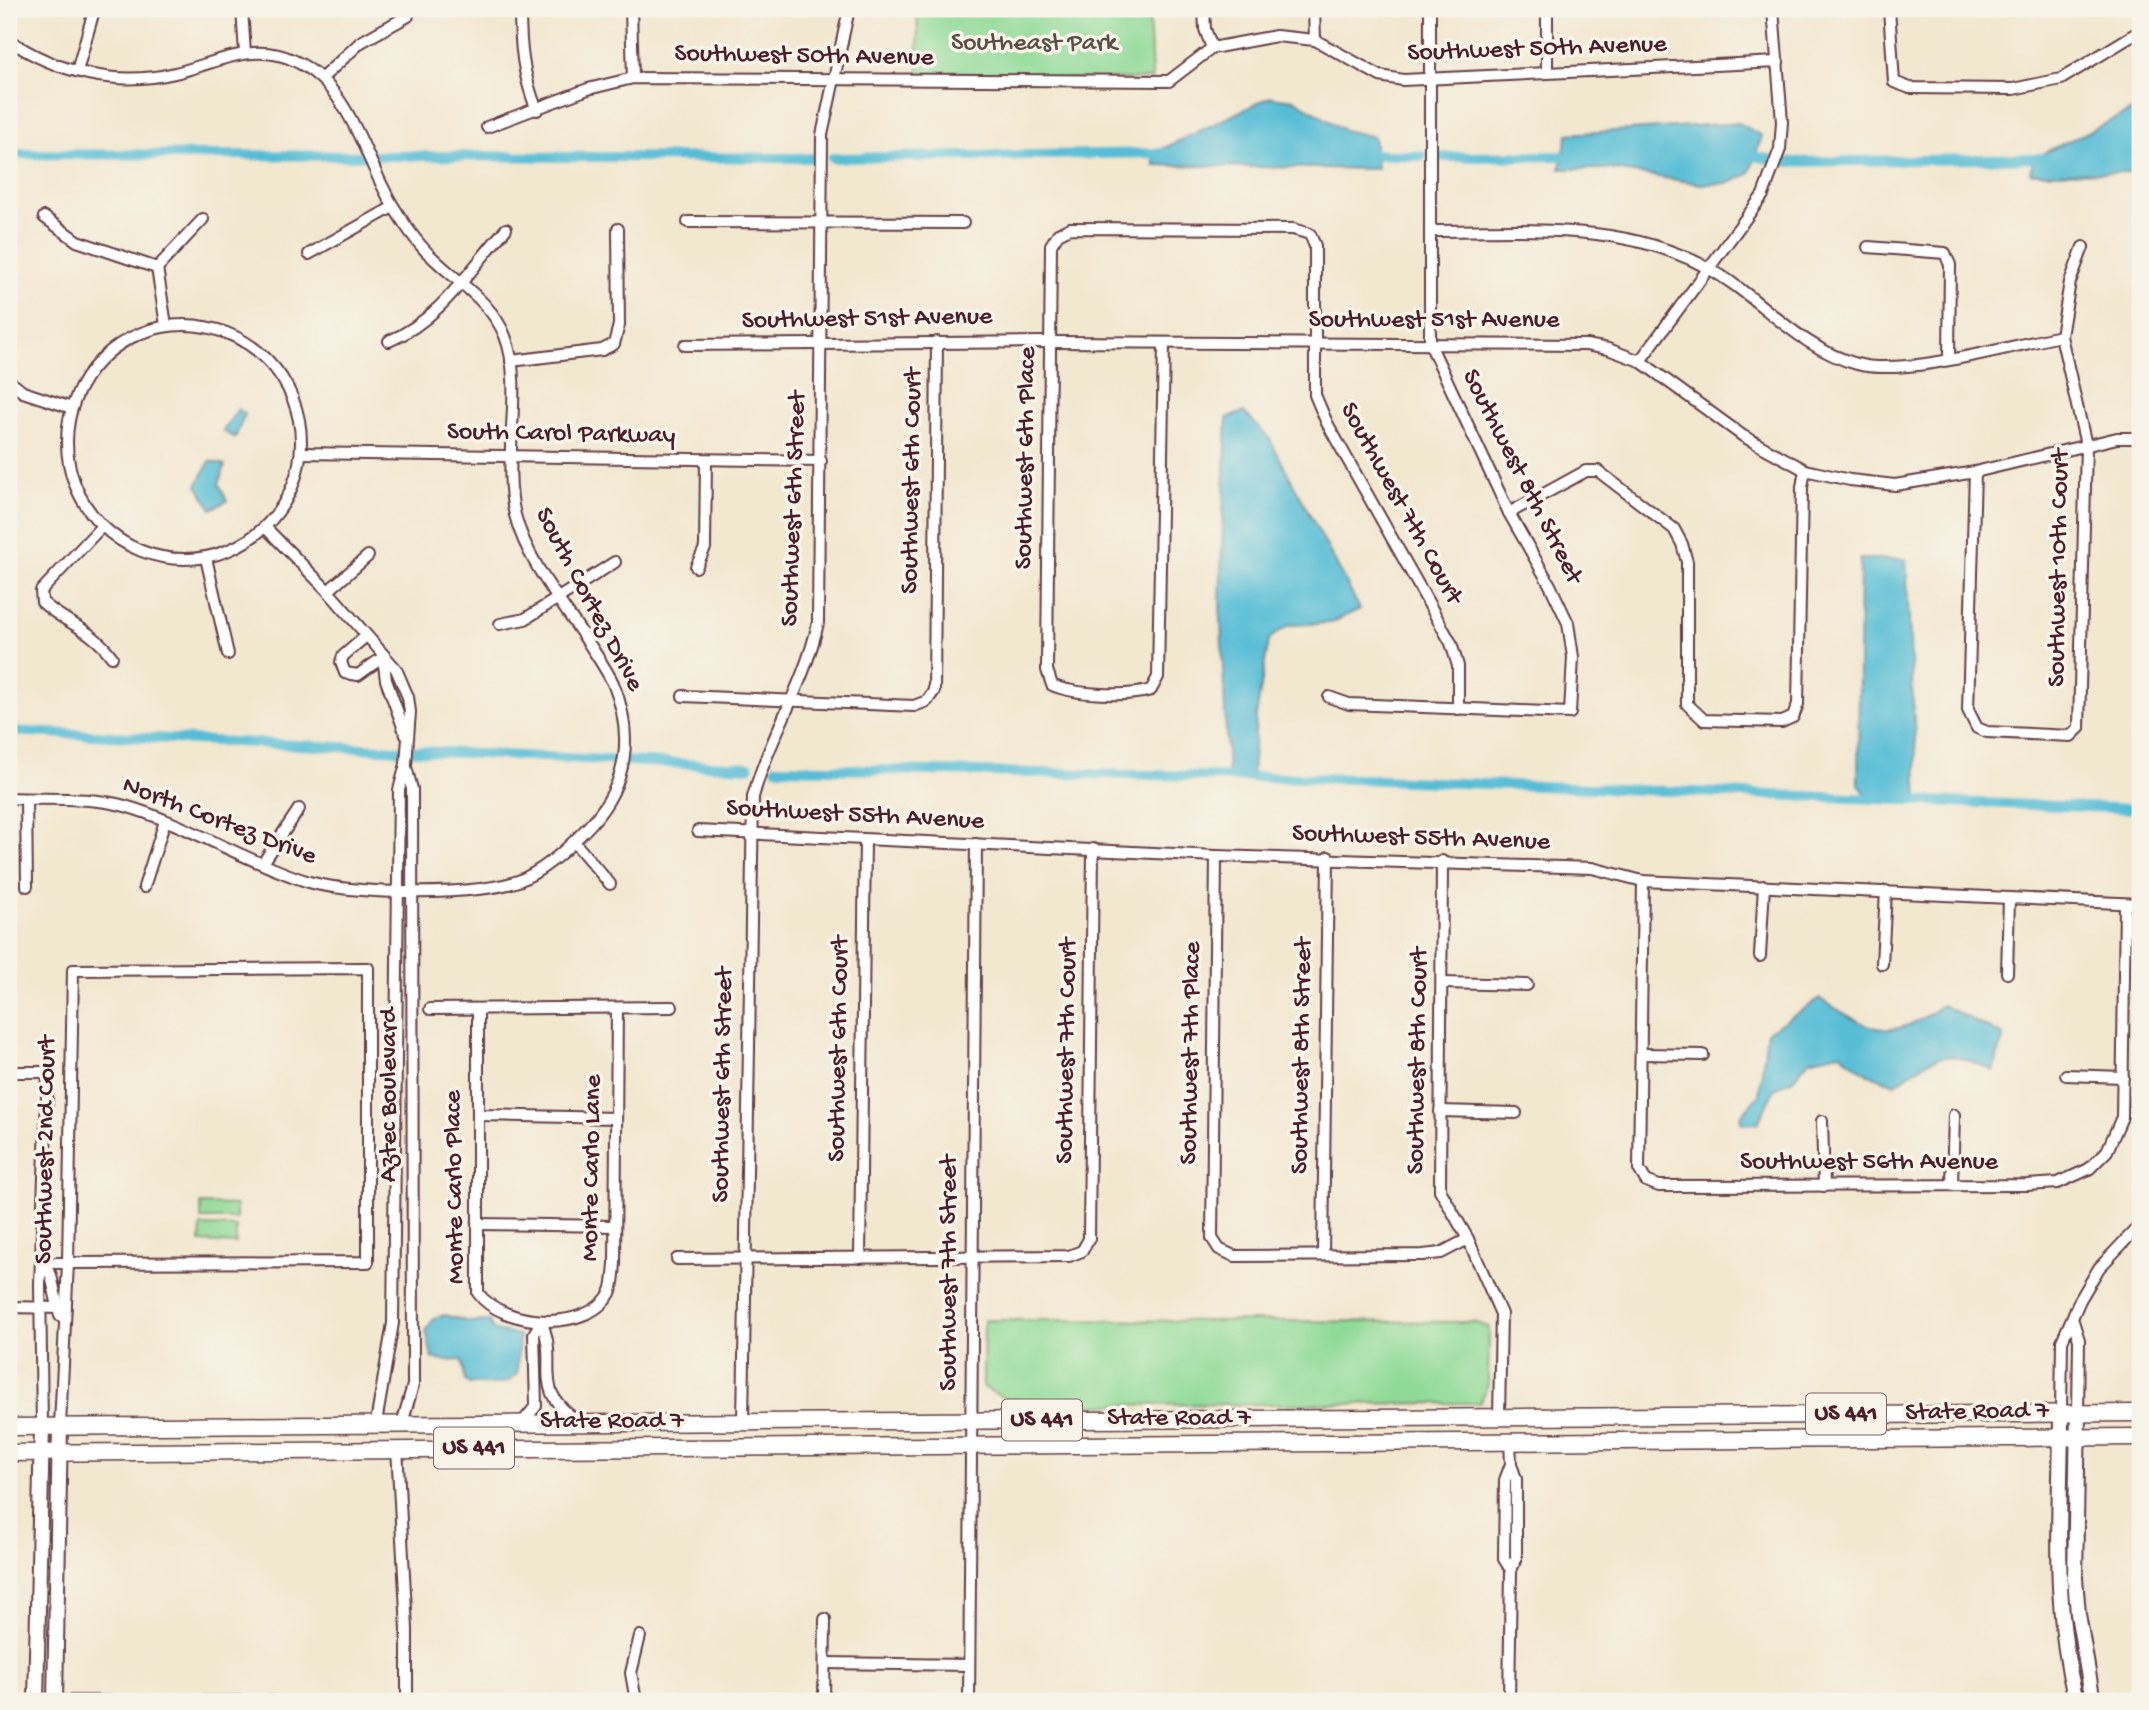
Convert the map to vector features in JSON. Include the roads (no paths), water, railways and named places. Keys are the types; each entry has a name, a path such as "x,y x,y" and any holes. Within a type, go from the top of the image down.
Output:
{"main road":[{"name":"State Road 7","path":"9,1427 2140,1413"},
{"path":"1723,1440 1769,1430 1790,1414"},
{"path":"1451,1442 1485,1432 1499,1416"},
{"path":"1510,1441 1526,1424 1544,1417"},
{"path":"701,1446 730,1436 743,1422"},
{"path":"397,1448 405,1438 439,1423"},
{"path":"349,1449 383,1439 401,1424"},
{"name":"State Road 7","path":"9,1453 2140,1437"}],"street":[{"path":"242,9 245,53"},
{"path":"520,9 521,56 537,110"},
{"path":"631,9 633,78"},
{"name":"Southwest 6th Street","path":"743,1422 750,834 753,797 762,765 793,702 811,656 818,623 822,135 849,9"},
{"path":"1204,9 1205,29 1212,48"},
{"path":"1314,9 1315,40"},
{"name":"Southwest 8th Street","path":"1430,9 1430,344 1509,513 1568,623 1573,657 1570,713 1458,709"},
{"path":"1547,73 1548,9"},
{"path":"1640,361 1763,195 1780,149 1782,122 1773,9"},
{"path":"1889,9 1894,82 1910,88 2013,89 2061,79 2140,31"},
{"path":"77,71 93,14"},
{"path":"322,78 361,42 408,16"},
{"name":"Southwest 50th Avenue","path":"487,127 588,89 633,78 832,82 1169,81 1212,48 1276,36 1315,40 1380,76 1432,80 1778,62"},
{"name":"South Cortez Drive","path":"9,40 44,60 77,71 113,78 173,74 245,53 286,57 322,78 341,103 393,207 421,247 497,320 511,361 512,497 520,532 613,683 624,719 625,750 621,776 606,808 574,842 541,868 507,885 470,890 412,890"},
{"path":"309,254 393,207"},
{"path":"44,217 77,241 157,268"},
{"path":"157,268 203,219"},
{"path":"688,222 963,223"},
{"name":"Southwest 6th Place","path":"1164,344 1158,677 1151,690 1139,694 1064,691 1052,685 1047,670 1051,245 1058,234 1070,228 1293,229 1310,234"},
{"path":"389,341 411,332 431,316 506,229"},
{"path":"511,361 602,351 614,344 619,326 618,229"},
{"path":"1430,231 1619,235 1660,246 1708,267 1818,349 1859,365 1908,368 2061,336"},
{"name":"Southwest 7th Court","path":"1310,234 1315,246 1315,395 1327,423 1451,643 1458,666 1458,709"},
{"path":"1868,247 1945,253 1950,265 1949,358"},
{"name":"Southwest 10th Court","path":"1975,472 1968,710 1977,729 1987,732 2071,736 2079,728 2086,445 2061,336 2067,293 2083,247"},
{"path":"157,268 166,325"},
{"path":"166,325 202,325 243,340 264,356 286,384 293,400 301,435 301,453 289,493 265,527 237,546 206,558 174,559 143,552 102,526 83,501 70,472 66,440 72,408 85,378 107,353 135,335 166,325"},
{"name":"Southwest 51st Avenue","path":"685,345 937,342 1586,345 1608,349 1640,361 1743,436 1805,470 1895,485 1975,472 2117,438 2140,438"},
{"name":"Southwest 6th Court","path":"793,702 914,706 927,701 934,691 937,342"},
{"path":"9,381 23,392 72,408"},
{"name":"South Carol Parkway","path":"301,453 821,461"},
{"path":"696,567 705,548 706,461"},
{"path":"1509,513 1586,471 1598,471 1674,529 1687,562 1687,704 1693,713 1704,720 1782,722 1793,718 1798,704 1802,487 1805,470"},
{"path":"102,526 41,591 42,602 52,612 97,638 112,657"},
{"name":"Aztec Boulevard","path":"265,527 328,592 396,669 408,697 406,764 412,789 413,1384 401,1424"},
{"path":"328,592 369,556"},
{"path":"206,558 228,654"},
{"path":"500,624 526,619 558,596 615,562"},
{"path":"365,637 343,656 341,662 345,673 358,675 383,657"},
{"path":"683,696 793,702"},
{"path":"1329,697 1349,704 1458,709"},
{"name":"Aztec Boulevard","path":"376,1423 393,1323 399,790 406,764"},
{"name":"North Cortez Drive","path":"9,798 121,805 320,885 412,890"},
{"path":"26,799 27,886"},
{"path":"264,863 299,809"},
{"path":"144,887 165,821"},
{"name":"Southwest 55th Avenue","path":"698,831 1216,856 1328,857 1592,868 1643,881 2140,904"},
{"name":"Southwest 6th Court","path":"860,1258 865,840"},
{"path":"574,842 610,884"},
{"name":"Southwest 7th Street","path":"969,1701 976,844"},
{"name":"Southwest 7th Court","path":"971,1257 1069,1256 1082,1251 1089,1239 1093,849"},
{"name":"Southwest 7th Place","path":"1216,856 1212,1238 1219,1249 1234,1256 1323,1255"},
{"name":"Southwest 8th Street","path":"1323,1255 1328,857"},
{"name":"Southwest 8th Court","path":"1442,861 1440,1189 1468,1239 1501,1314 1499,1416"},
{"path":"1643,881 1642,1054 1703,1055"},
{"path":"1760,956 1764,886"},
{"path":"1882,964 1886,891"},
{"path":"2007,973 2009,898"},
{"path":"2066,1075 2123,1077 2125,904"},
{"path":"397,969 412,967"},
{"name":"Southwest 2nd Court","path":"60,1425 68,1263 73,970 368,968 368,1262 68,1263"},
{"path":"1443,983 1527,985"},
{"path":"430,1009 672,1007"},
{"name":"Monte Carlo Lane","path":"541,1321 560,1321 590,1311 612,1290 615,1264 617,1008"},
{"name":"Monte Carlo Place","path":"478,1009 478,1293 497,1312 526,1321 541,1321"},
{"name":"Southwest 56th Avenue","path":"1642,1054 1639,1169 1646,1181 1659,1186 2058,1183 2089,1168 2107,1151 2122,1117 2123,1077"},
{"name":"Southwest 2nd Court","path":"9,1072 48,1072 39,1307 42,1426"},
{"path":"1440,1111 1516,1113"},
{"path":"478,1115 616,1118"},
{"path":"1952,1184 1954,1115"},
{"path":"1822,1121 1824,1185"},
{"path":"477,1224 615,1226"},
{"path":"2076,1701 2060,1618 2057,1559 2062,1341 2080,1300 2099,1268 2140,1225"},
{"path":"1323,1255 1441,1253 1468,1239"},
{"path":"677,1259 971,1257"},
{"path":"42,1263 68,1263"},
{"name":"Southwest 2nd Court","path":"42,1263 51,1275 63,1331"},
{"path":"9,1307 59,1308"},
{"path":"541,1321 548,1336 549,1388 554,1402 579,1423"},
{"path":"522,1423 536,1406 534,1334 541,1321"},
{"path":"2073,1321 2079,1340 2075,1578 2078,1614 2093,1701"},
{"path":"60,1425 54,1701 167,1701"},
{"path":"36,1701 42,1426"},
{"path":"1509,1701 1511,1570 1504,1559 1504,1551 1505,1480 1511,1464 1510,1441"},
{"path":"397,1448 407,1629 407,1701"},
{"path":"824,1701 825,1619"},
{"path":"636,1701 631,1673 640,1636"},
{"path":"825,1663 969,1665"},
{"path":"186,1701 272,1701"}],"water":[{"path":"1270,97 1295,100 1344,130 1374,137 1377,169 1154,165 1154,153"},
{"path":"2140,107 2140,172 2031,173 2033,158"},
{"path":"1739,123 1762,136 1749,174 1729,183 1701,184 1610,169 1560,169 1568,134"},
{"path":"238,409 245,414 235,438 223,431"},
{"path":"1244,412 1269,438 1360,609 1331,623 1289,625 1269,639 1256,716 1252,777 1228,777 1220,600 1227,418"},
{"path":"210,461 225,465 219,484 227,501 212,509 197,485"},
{"path":"1860,559 1906,559 1918,801 1870,799 1858,784"},
{"path":"1820,999 1853,1019 1880,1029 1907,1025 1942,1005 2004,1036 1993,1071 1964,1059 1942,1057 1921,1066 1896,1084 1868,1074 1840,1053 1809,1060 1793,1079 1774,1090 1758,1123 1742,1124 1740,1117 1759,1095 1767,1032"},
{"path":"444,1315 470,1322 489,1321 494,1331 519,1335 517,1374 502,1383 470,1384 465,1381 462,1360 443,1361 432,1358 426,1331 434,1318"}],"waterway":[{"path":"832,158 1165,153"},
{"path":"9,154 811,158"},
{"path":"1363,154 1422,156"},
{"path":"1743,154 1769,159"},
{"path":"1443,157 1577,156"},
{"path":"1788,162 2047,158"},
{"path":"9,731 749,767"},
{"path":"776,768 1356,779 2140,809"}],"park label":[{"name":"Southeast Park","path":"1034,44"}]}
